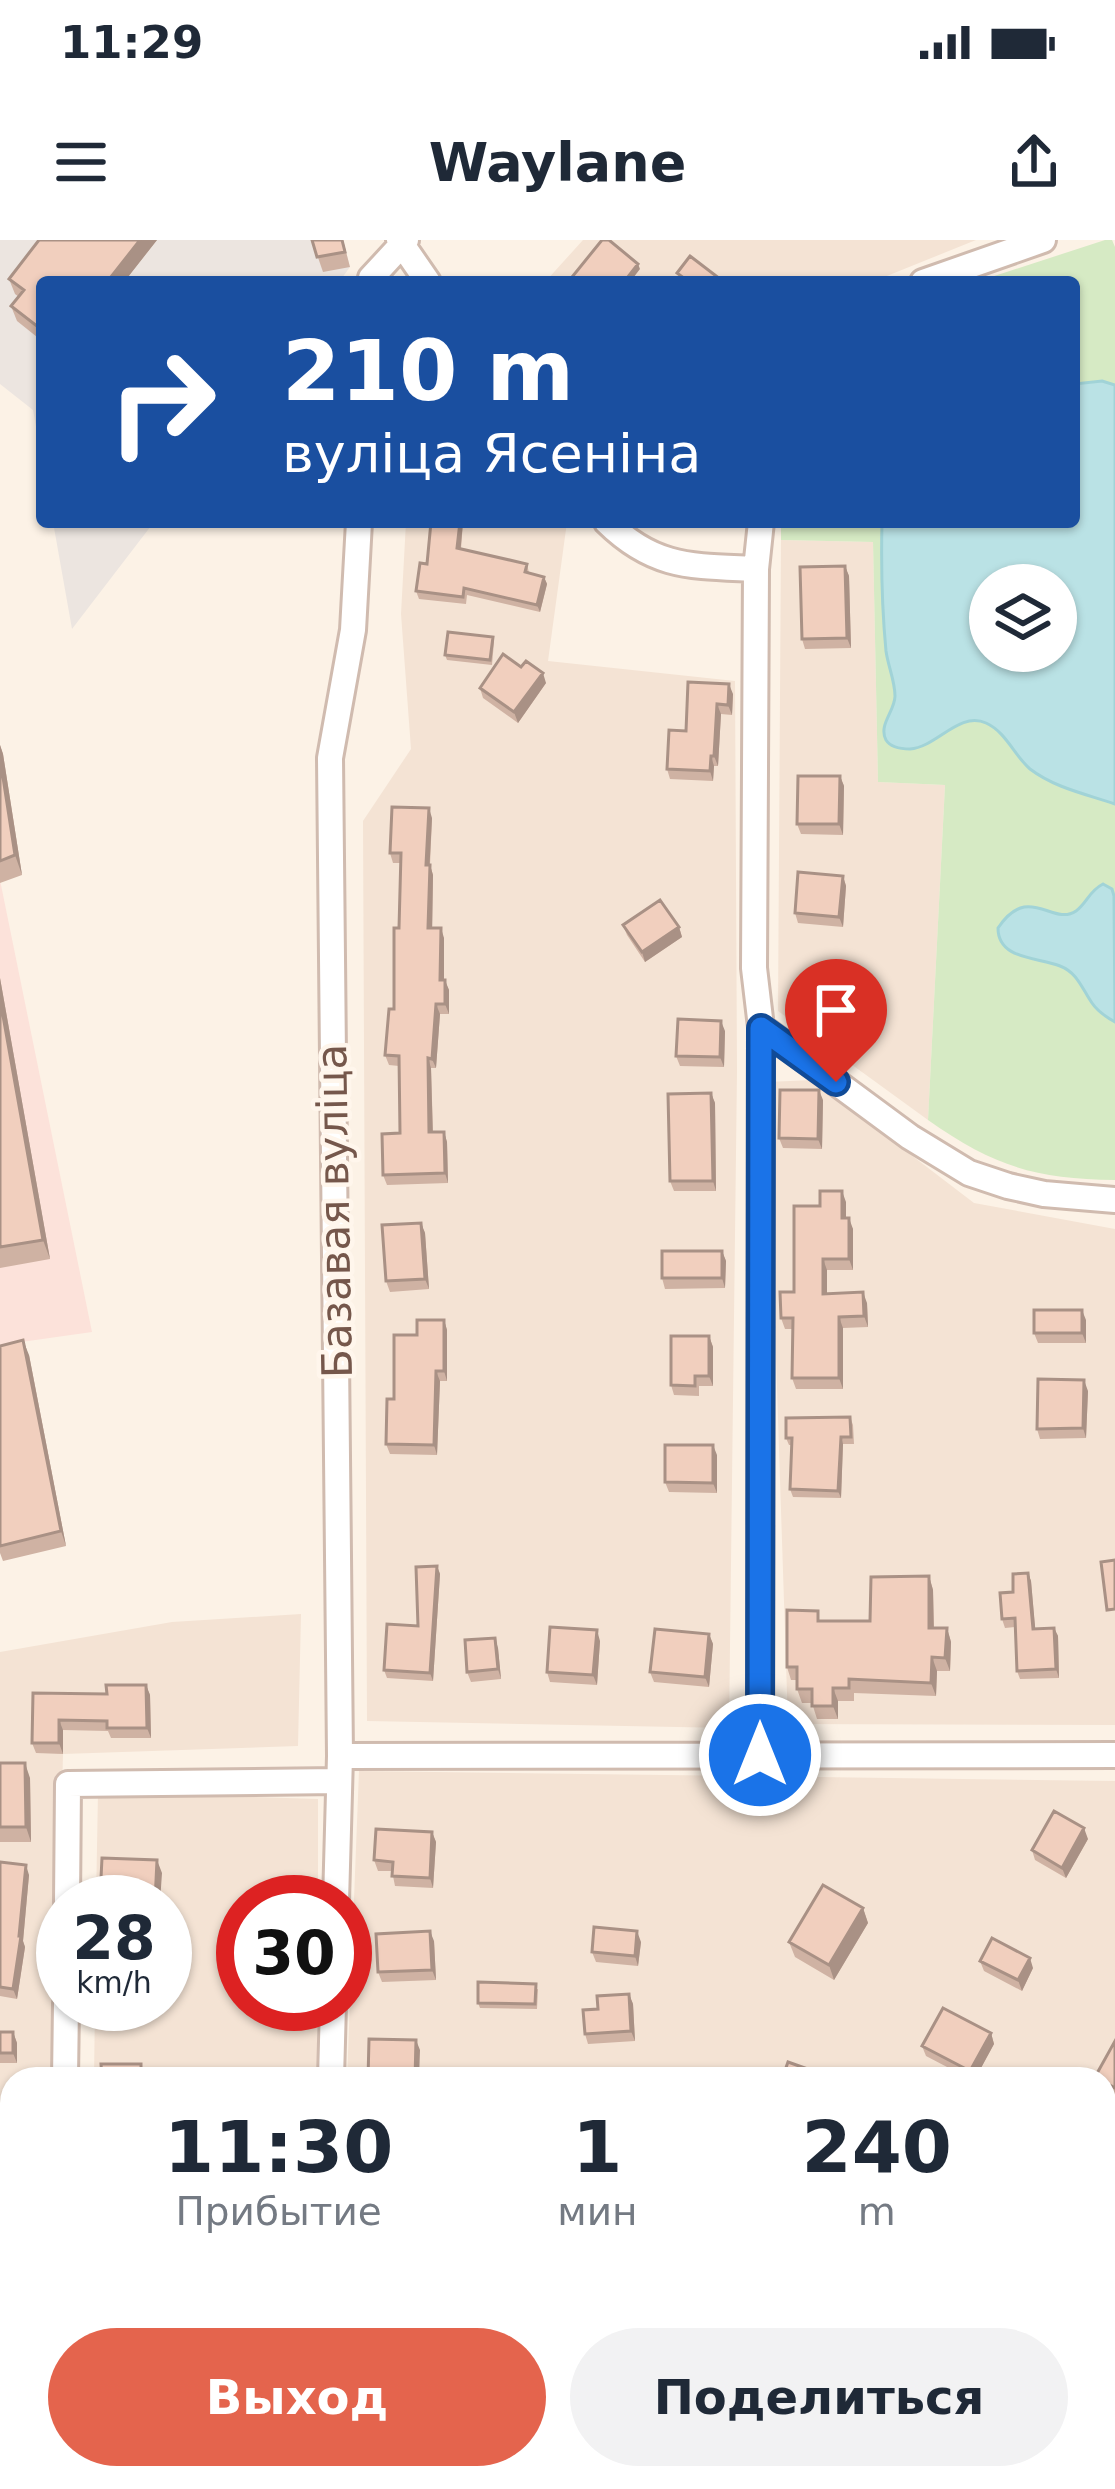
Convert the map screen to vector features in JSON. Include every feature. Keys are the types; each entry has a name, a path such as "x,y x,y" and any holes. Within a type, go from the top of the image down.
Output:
{"street":[{"path":"940,276 1043,240"},
{"path":"373,276 402,242 424,276"},
{"name":"Базавая вуліца","path":"336,1875 339,1768 330,758 353,630 358,528"},
{"path":"614,528 661,559 686,566 756,568"},
{"path":"760,528 756,568 754,968 761,1028 760,1755"},
{"path":"761,1028 910,1138 969,1173 1044,1194 1115,1200"},
{"path":"67,1875 68,1784 339,1768 760,1755 1115,1756"},
{"path":"65,2067 66,2031"},
{"path":"331,2067 332,2031"}],"shaded area":[{"path":"0,240 343,240 350,267 343,276 36,276 36,426 33,410 0,384"},
{"path":"583,240 976,240 887,276 550,276"},
{"path":"54,528 149,528 72,629"},
{"path":"406,528 566,528 548,661 735,681 737,1071 729,1728 367,1721 363,821 411,749 401,614"},
{"path":"781,540 873,542 878,782 945,785 928,1120 778,1011"},
{"path":"0,880 92,1332 0,1345"},
{"path":"813,1080 974,1203 1115,1229 1115,1725 788,1724 767,1082"},
{"path":"301,1614 298,1746 63,1754 60,1875 36,1875 36,2031 56,2031 55,2067 0,2067 0,1652 172,1622"},
{"path":"359,1771 1115,1781 1115,2067 347,2067 349,2031 372,2031 372,1875 355,1875"},
{"path":"98,1792 318,1799 318,1875 216,1875 216,2031 317,2031 317,2067 94,2067 95,2031 192,2031 192,1875 96,1875"}],"green space":[{"path":"1112,240 1115,1180 1061,1177 1016,1167 973,1149 928,1120 945,785 878,782 873,542 781,540 781,528 1080,528 1080,276 994,276"}],"water":[{"path":"1080,383 1115,385 1115,804 1040,776 986,723 957,725 920,747 891,745 884,734 895,696 885,635 882,528 1080,528"},
{"path":"1103,884 1114,896 1115,1022 1097,1009 1071,973 1012,952 998,928 1020,908 1058,914 1076,911"}],"building":[{"path":"39,240 140,240 112,276 36,276 36,325 11,306 24,290 9,279"},
{"path":"312,240 342,240 345,252 317,257"},
{"path":"602,240 609,240 638,264 629,276 573,276"},
{"path":"690,256 716,276 681,276 677,273"},
{"path":"430,528 459,528 457,548 527,564 525,572 544,577 537,605 464,588 463,597 416,591 420,563 427,564"},
{"path":"845,566 847,638 802,639 800,567"},
{"path":"448,632 493,637 490,660 445,655"},
{"path":"503,654 521,667 526,661 543,673 514,712 480,688"},
{"path":"688,682 729,684 728,705 717,704 710,771 667,769 669,730 686,731"},
{"path":"0,758 15,855 0,861"},
{"path":"798,776 840,776 839,824 797,824"},
{"path":"392,807 429,808 428,928 441,928 440,980 445,980 445,1004 436,1004 432,1059 428,1058 429,1132 444,1132 445,1173 383,1175 382,1134 400,1133 399,1056 385,1055 389,1009 394,1009 394,928 399,928 401,853 390,853"},
{"path":"798,872 843,876 839,917 795,913"},
{"path":"660,900 679,927 642,952 623,925"},
{"path":"0,999 43,1240 0,1247"},
{"path":"678,1019 721,1021 720,1057 676,1056"},
{"path":"780,1090 819,1090 818,1139 779,1138"},
{"path":"711,1093 713,1181 670,1181 668,1094"},
{"path":"820,1191 842,1191 842,1218 849,1218 849,1259 823,1259 823,1294 863,1292 864,1316 839,1317 839,1378 792,1378 793,1318 781,1318 780,1292 794,1292 794,1206 820,1206"},
{"path":"421,1223 425,1279 386,1281 382,1225"},
{"path":"662,1251 722,1251 722,1278 662,1278"},
{"path":"1034,1310 1082,1310 1082,1333 1034,1333"},
{"path":"417,1320 444,1320 444,1371 436,1371 434,1445 386,1444 387,1399 394,1399 394,1335 417,1335"},
{"path":"671,1336 709,1336 709,1376 695,1376 695,1386 671,1385"},
{"path":"23,1340 61,1531 0,1546 0,1346"},
{"path":"1038,1379 1084,1380 1083,1428 1037,1429"},
{"path":"850,1417 851,1437 841,1437 838,1491 790,1489 792,1438 786,1438 786,1418"},
{"path":"665,1445 713,1445 713,1483 665,1482"},
{"path":"1115,1560 1115,1609 1107,1610 1101,1562"},
{"path":"437,1566 430,1673 384,1670 387,1624 418,1626 416,1567"},
{"path":"1028,1573 1033,1629 1054,1628 1056,1669 1017,1671 1015,1618 1002,1619 1000,1593 1013,1592 1013,1574"},
{"path":"929,1576 929,1628 947,1628 945,1658 932,1657 931,1683 849,1679 849,1688 833,1688 833,1706 812,1706 812,1689 797,1689 797,1667 787,1667 787,1610 818,1611 818,1621 870,1621 871,1577"},
{"path":"550,1627 597,1630 593,1675 547,1672"},
{"path":"655,1629 709,1634 705,1677 650,1672"},
{"path":"495,1638 498,1669 467,1672 465,1640"},
{"path":"106,1685 146,1685 147,1728 107,1728 107,1721 59,1720 59,1743 32,1743 33,1693 107,1694"},
{"path":"0,1763 25,1763 26,1827 0,1827"},
{"path":"1054,1811 1084,1828 1062,1868 1032,1850"},
{"path":"376,1829 432,1832 430,1878 392,1876 393,1862 374,1860"},
{"path":"102,1858 157,1860 156,1875 101,1875"},
{"path":"0,1862 26,1865 13,1989 0,1987"},
{"path":"823,1885 863,1908 829,1965 789,1942"},
{"path":"594,1927 637,1931 635,1956 592,1952"},
{"path":"430,1931 432,1970 378,1972 376,1934"},
{"path":"992,1938 1030,1958 1018,1980 980,1961"},
{"path":"478,1982 536,1984 535,2004 478,2003"},
{"path":"629,1994 631,2031 585,2034 583,2010 598,2009 597,1996"},
{"path":"943,2008 991,2033 972,2067 962,2067 922,2046"},
{"path":"0,2032 13,2032 13,2053 0,2053"},
{"path":"369,2039 416,2040 415,2067 368,2067"},
{"path":"1115,2041 1115,2067 1101,2067"},
{"path":"101,2064 141,2064 141,2067"}],"route":[{"path":"760,1755 761,1028 836,1082"}]}
